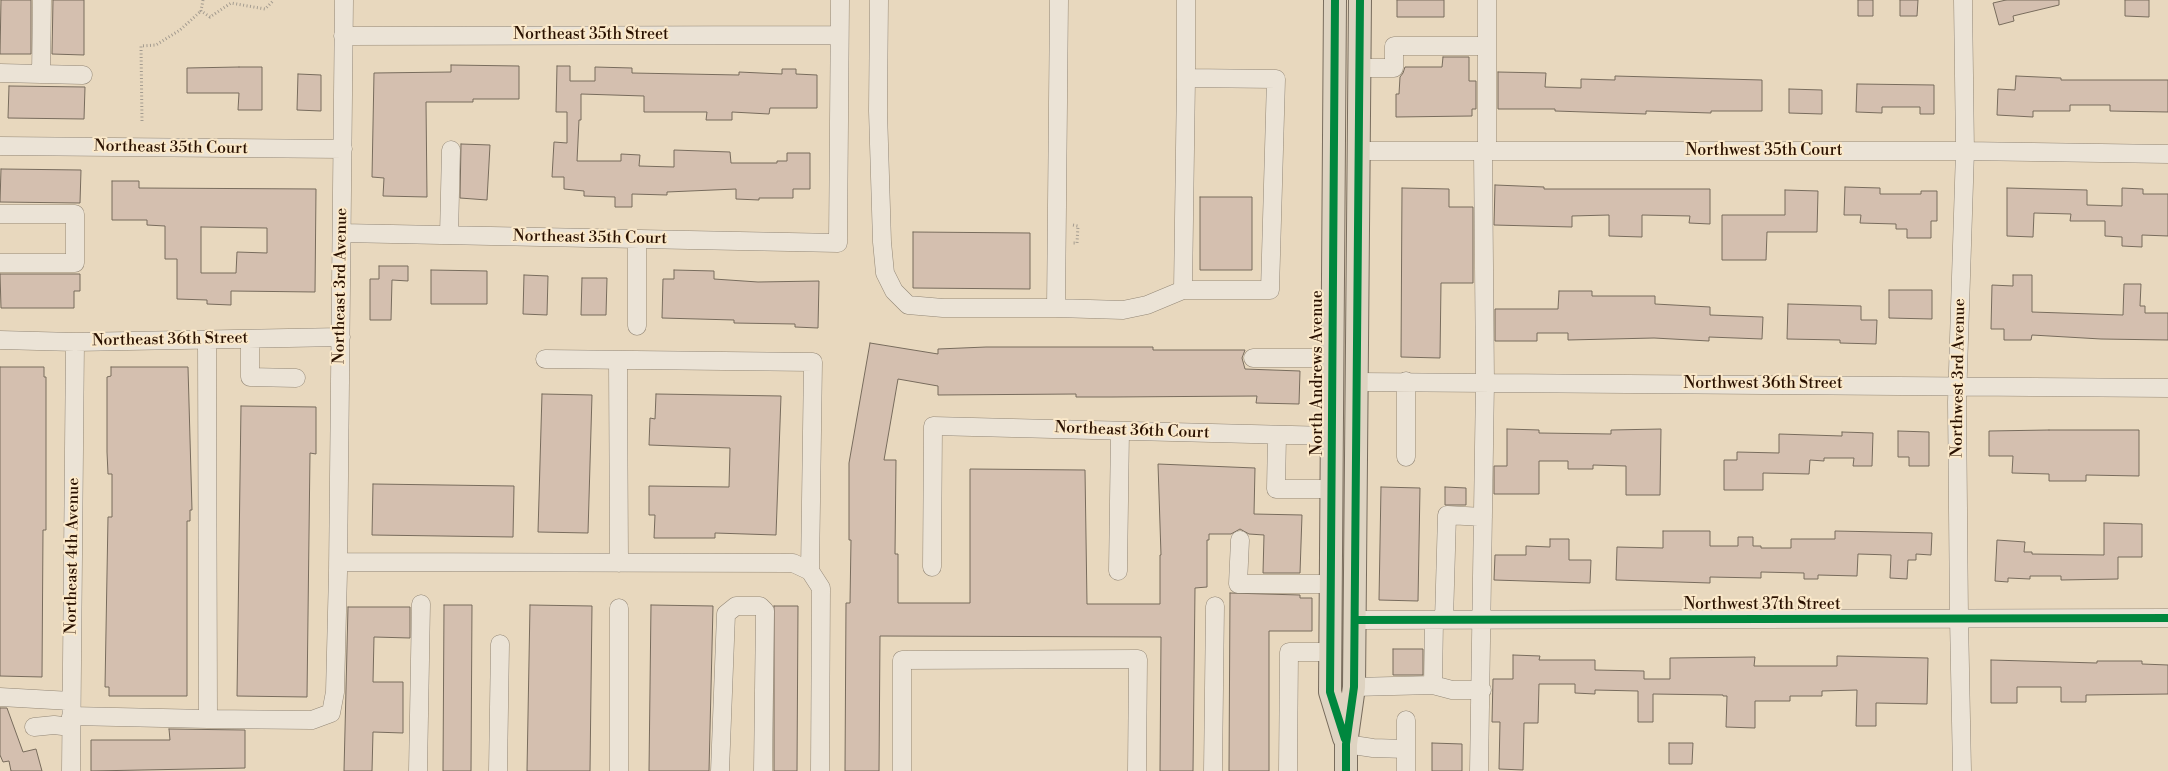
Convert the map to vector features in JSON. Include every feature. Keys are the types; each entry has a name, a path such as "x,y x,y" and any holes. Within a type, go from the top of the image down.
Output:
{"main road":[{"name":"North Andrews Avenue","path":"1335,0 1330,692 1346,744"},
{"name":"North Andrews Avenue","path":"1346,771 1346,744 1354,687 1356,620 1360,0"},
{"path":"1331,358 1345,377 1357,382"},
{"path":"1331,436 1342,442 1348,450 1356,469"}],"street":[{"path":"41,74 42,0"},
{"name":"Northeast 3rd Avenue","path":"208,719 312,720 330,712 335,692 344,0"},
{"path":"839,35 840,0"},
{"path":"879,0 878,102 882,248 885,273 894,291 908,306 1123,310 1147,305 1183,290 1270,290 1276,79 1186,78"},
{"path":"1056,308 1059,0"},
{"path":"1183,290 1186,0"},
{"path":"1479,771 1482,690 1485,151 1488,0"},
{"name":"Northwest 3rd Avenue","path":"1961,766 1957,386 1965,151 1963,0"},
{"name":"Northeast 35th Street","path":"344,36 839,35"},
{"name":"Northeast 35th Court","path":"342,233 838,243 839,35"},
{"path":"1359,68 1394,68 1394,46 1488,46"},
{"path":"0,73 84,75"},
{"name":"Northeast 35th Court","path":"0,146 342,149"},
{"path":"449,235 451,150"},
{"name":"Northwest 35th Court","path":"1360,151 1965,151 2168,154"},
{"path":"0,214 75,214 75,263 0,263"},
{"path":"637,239 637,326"},
{"name":"Northeast 36th Street","path":"0,340 75,342 341,337"},
{"path":"250,338 250,377 296,378"},
{"path":"0,697 71,714 208,719 206,339"},
{"name":"Northeast 4th Avenue","path":"71,771 75,342"},
{"path":"1253,358 1331,358"},
{"path":"545,360 814,362 810,571"},
{"path":"618,360 619,563"},
{"path":"1406,381 1406,457"},
{"name":"Northwest 36th Street","path":"1357,382 2168,388"},
{"name":"Northeast 36th Court","path":"932,567 933,426 1331,436"},
{"path":"1118,571 1120,431"},
{"path":"1277,435 1276,489 1331,489"},
{"path":"1434,685 1446,515 1483,517"},
{"path":"1240,540 1238,584 1330,584"},
{"path":"338,567 619,563 793,563 810,571 821,588 820,771"},
{"path":"418,771 420,604"},
{"path":"720,771 726,614 736,606 760,606 765,611 763,771"},
{"path":"1214,771 1215,606"},
{"path":"619,608 619,771"},
{"name":"Northwest 37th Street","path":"1356,620 2168,618"},
{"path":"498,771 500,644"},
{"path":"1288,771 1289,652 1330,652"},
{"path":"902,771 902,660 1138,659 1137,771"},
{"path":"1354,687 1434,685 1452,690 1482,690"},
{"path":"34,727 54,725 71,714"},
{"path":"1406,720 1406,771"},
{"path":"1346,744 1373,748 1406,749"}],"path":[{"path":"142,121 142,46 156,45 180,30 201,12 203,0"},
{"path":"201,12 210,17 231,3 265,9 274,0"}],"building":[{"path":"1,0 31,0 31,54 0,54"},
{"path":"53,0 84,0 84,55 52,54"},
{"path":"1397,0 1444,0 1444,17 1397,17"},
{"path":"1858,0 1873,0 1873,16 1858,16"},
{"path":"1900,0 1918,0 1917,16 1900,16"},
{"path":"2006,0 2059,0 2059,5 2013,16 2014,21 1999,25 1993,3"},
{"path":"2125,0 2149,0 2149,17 2125,16"},
{"path":"1443,57 1469,57 1469,81 1476,81 1476,109 1472,109 1472,116 1396,117 1396,94 1399,94 1400,77 1405,67 1442,67"},
{"path":"451,65 519,66 519,99 473,99 473,102 426,102 427,197 383,196 384,178 372,177 374,73 451,72"},
{"path":"557,66 570,66 570,81 595,81 595,67 632,68 632,73 739,75 739,72 782,74 782,69 796,69 796,74 817,75 817,108 770,108 769,114 732,112 732,120 706,120 707,112 644,112 644,96 581,94 581,120 579,120 577,161 621,161 621,154 640,155 639,166 674,167 674,150 730,152 731,163 777,163 777,161 787,161 787,153 810,153 810,189 793,189 793,198 759,198 759,200 736,199 736,189 667,192 667,195 632,194 632,207 615,207 615,197 584,196 584,191 564,189 564,177 552,177 554,142 567,143 567,112 556,112"},
{"path":"262,67 262,110 238,110 239,93 187,93 187,68"},
{"path":"1498,72 1546,73 1545,87 1581,88 1581,79 1615,80 1615,76 1762,80 1762,111 1711,111 1711,113 1646,111 1646,114 1555,111 1555,109 1498,109"},
{"path":"298,74 321,75 321,111 297,110"},
{"path":"2016,76 2061,78 2061,80 2168,80 2168,112 2110,111 2110,105 2070,105 2070,111 2033,111 2033,117 1997,115 1998,89 2015,90"},
{"path":"1857,84 1934,85 1934,114 1920,114 1920,107 1882,107 1882,113 1856,112"},
{"path":"9,86 85,87 84,119 8,118"},
{"path":"1789,89 1822,90 1822,114 1789,113"},
{"path":"461,144 490,145 487,200 460,198"},
{"path":"1,169 81,170 80,203 0,202"},
{"path":"112,181 139,181 139,188 316,189 315,292 231,291 231,305 207,304 207,300 177,299 177,259 165,259 165,226 147,225 147,220 112,220","holes":["201,227 267,228 267,253 237,252 236,273 201,273"]},
{"path":"1495,185 1544,187 1544,189 1710,189 1710,224 1689,223 1690,216 1642,215 1642,237 1609,236 1609,215 1572,216 1572,227 1494,225"},
{"path":"1845,187 1880,188 1880,194 1921,194 1921,191 1937,191 1937,221 1931,221 1931,238 1907,238 1907,229 1896,229 1896,224 1860,223 1861,215 1844,215"},
{"path":"1402,188 1449,189 1449,207 1473,207 1473,283 1441,283 1440,358 1401,357"},
{"path":"2007,188 2087,190 2087,205 2122,206 2122,188 2143,189 2143,194 2168,194 2168,236 2142,235 2142,247 2122,246 2122,237 2105,236 2105,221 2070,221 2071,214 2034,213 2033,237 2007,236"},
{"path":"1785,190 1818,191 1817,232 1767,232 1766,260 1722,260 1722,215 1785,215"},
{"path":"1200,197 1252,197 1252,270 1200,270"},
{"path":"913,232 1030,233 1030,289 913,288"},
{"path":"379,266 408,266 408,281 392,280 391,320 370,320 370,279 379,279"},
{"path":"431,270 487,271 487,304 431,304"},
{"path":"674,270 714,271 714,279 758,282 819,281 818,328 795,327 795,324 734,323 734,320 662,318 663,279 674,279"},
{"path":"0,274 80,274 80,291 74,291 74,308 1,308"},
{"path":"524,275 548,276 547,315 523,314"},
{"path":"2013,275 2032,275 2032,312 2123,315 2124,284 2141,284 2140,306 2145,306 2145,313 2168,313 2168,340 2032,335 2031,340 2004,340 2004,329 1991,329 1992,285 2013,286"},
{"path":"582,278 607,278 606,315 581,315"},
{"path":"1889,290 1932,290 1932,319 1889,318"},
{"path":"1559,291 1592,291 1592,296 1655,296 1655,304 1710,307 1710,315 1763,317 1762,339 1709,337 1709,341 1654,338 1568,340 1568,333 1537,333 1537,341 1495,341 1495,309 1558,309"},
{"path":"1788,304 1861,306 1861,320 1877,320 1876,344 1840,343 1840,340 1787,339"},
{"path":"870,343 938,354 938,349 986,347 1153,347 1153,350 1245,350 1242,358 1245,369 1300,371 1299,404 1256,403 1257,396 1076,397 1076,394 938,395 938,386 898,379 884,460 896,460 895,554 898,554 898,603 970,603 970,469 1085,470 1087,604 1160,604 1161,555 1158,464 1255,468 1254,514 1302,515 1300,573 1263,573 1264,535 1249,534 1240,529 1231,534 1209,534 1209,540 1207,540 1207,587 1195,588 1193,771 1160,771 1161,637 880,636 879,771 845,771 846,603 850,603 851,540 849,540 849,463"},
{"path":"0,367 44,367 44,377 46,377 46,530 43,530 42,677 0,676"},
{"path":"111,367 188,367 192,510 190,510 190,521 187,521 187,696 109,696 109,687 105,687 108,517 112,517 112,474 108,474 107,452 107,377 111,376"},
{"path":"542,394 592,395 588,533 538,532"},
{"path":"656,394 781,396 776,535 715,533 715,538 654,538 655,515 649,515 649,486 729,487 730,448 649,445 650,418 655,419"},
{"path":"241,406 316,407 316,454 310,453 307,697 237,696"},
{"path":"1507,429 1539,430 1539,433 1611,434 1611,430 1661,429 1660,495 1626,495 1626,466 1593,465 1593,469 1568,469 1568,461 1539,461 1539,494 1494,494 1494,466 1507,466"},
{"path":"2139,430 2139,476 2086,475 2086,481 2049,481 2049,474 2012,473 2013,456 1989,456 1989,431"},
{"path":"1898,431 1929,432 1929,466 1909,466 1909,457 1898,457"},
{"path":"1842,432 1873,433 1872,466 1853,466 1854,458 1824,458 1824,461 1810,460 1809,474 1763,473 1763,490 1724,490 1724,460 1737,460 1737,452 1779,453 1779,434 1842,436"},
{"path":"373,484 514,486 513,537 372,535"},
{"path":"1381,487 1420,488 1418,601 1379,600"},
{"path":"1445,487 1466,488 1466,505 1445,505"},
{"path":"2104,523 2142,524 2142,557 2118,557 2118,579 2061,580 2061,576 2030,576 2030,579 2008,578 2008,582 1995,581 1997,540 2025,542 2024,552 2032,552 2032,554 2104,555"},
{"path":"1663,531 1710,531 1710,546 1738,546 1738,537 1753,537 1753,546 1761,546 1761,548 1791,548 1791,539 1835,539 1835,531 1932,533 1931,555 1916,554 1916,560 1908,560 1907,579 1890,578 1891,555 1858,554 1857,576 1818,575 1818,579 1804,579 1804,573 1761,572 1761,578 1710,577 1710,583 1616,580 1617,547 1663,548"},
{"path":"1550,539 1569,539 1569,560 1591,560 1590,583 1494,580 1495,555 1526,555 1526,546 1550,547"},
{"path":"1230,593 1300,595 1300,598 1312,598 1312,631 1269,631 1269,771 1229,771"},
{"path":"444,605 472,605 471,771 443,771"},
{"path":"530,605 592,606 590,771 527,771"},
{"path":"651,605 713,606 709,771 649,771"},
{"path":"774,606 798,606 797,771 774,771"},
{"path":"348,607 410,607 410,638 374,637 373,682 403,682 403,733 373,732 372,771 344,771"},
{"path":"1393,649 1423,649 1423,675 1393,675"},
{"path":"1513,655 1540,656 1539,660 1595,660 1595,670 1644,671 1644,679 1670,679 1670,658 1755,657 1754,666 1837,666 1837,656 1928,658 1927,704 1876,703 1876,726 1856,726 1857,690 1822,691 1822,696 1790,696 1790,701 1755,701 1755,728 1726,727 1727,696 1723,695 1653,694 1653,722 1638,722 1638,691 1595,690 1595,694 1575,693 1575,684 1539,684 1538,723 1524,723 1523,770 1499,769 1500,722 1492,722 1493,679 1513,679"},
{"path":"1991,660 2097,663 2097,661 2142,661 2142,664 2168,665 2168,694 2086,695 2086,702 2061,702 2061,687 2017,687 2017,703 1991,703"},
{"path":"0,708 7,708 23,752 36,749 42,771 11,771 9,761 3,762 0,755"},
{"path":"169,729 245,730 245,768 91,771 91,740 170,740"},
{"path":"1432,743 1462,744 1462,771 1432,771"},
{"path":"1669,743 1693,743 1692,764 1669,764"}],"cycle path":[{"path":"1335,0 1330,692 1345,739"},
{"path":"1346,771 1346,744 1354,687 1360,0"},
{"path":"1355,620 2168,618"}]}
